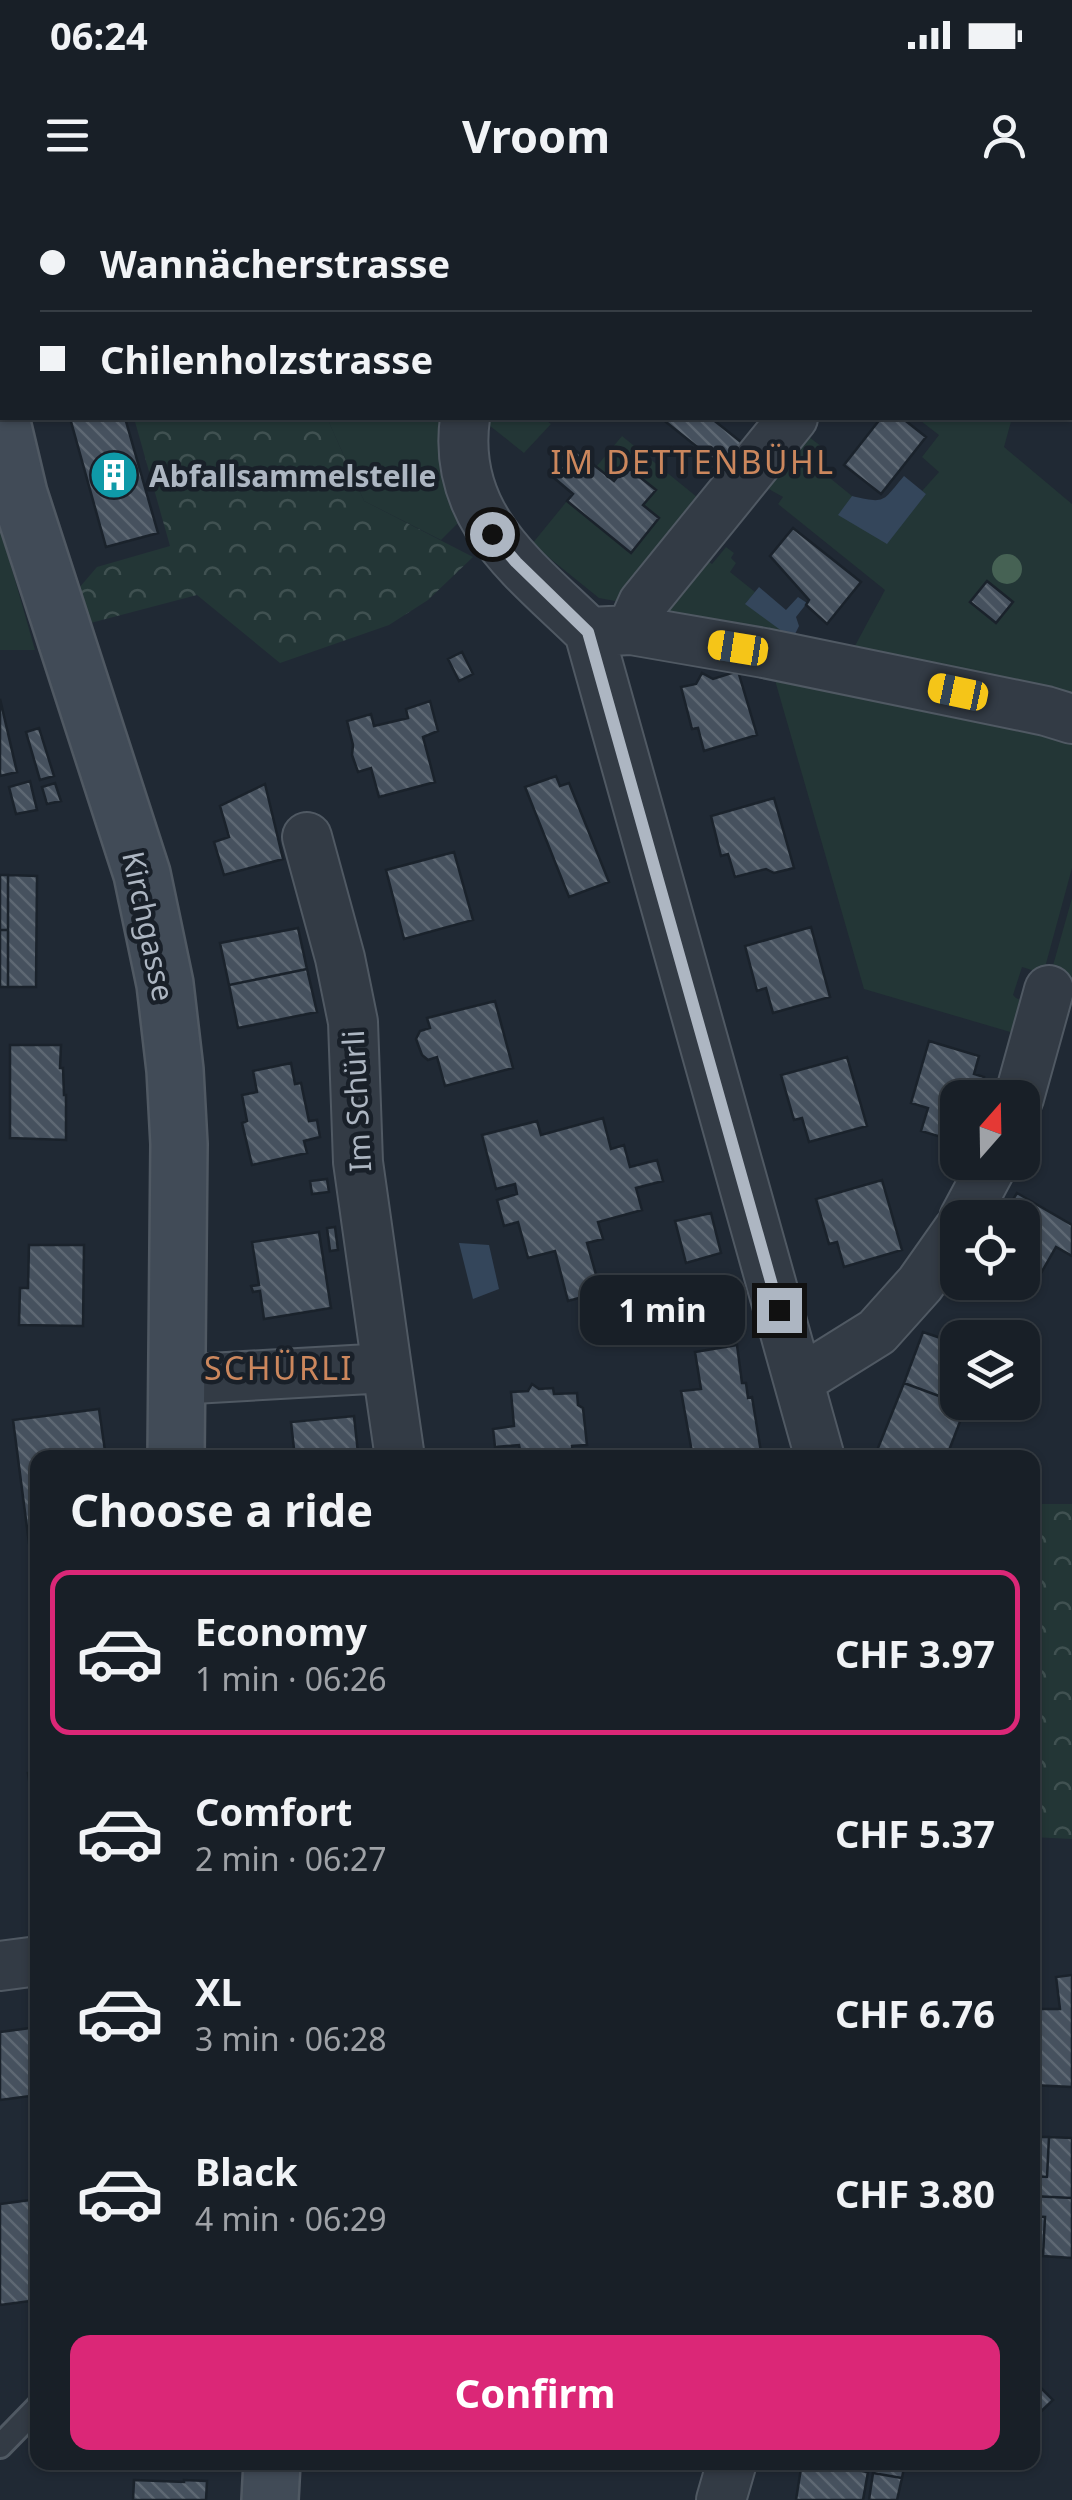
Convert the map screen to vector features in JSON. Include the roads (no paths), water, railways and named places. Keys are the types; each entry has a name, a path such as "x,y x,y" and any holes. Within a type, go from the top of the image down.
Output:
{"street":[{"name":"Kirchgasse","path":"2,420 20,494 142,874 165,984 180,1144 176,1450"},
{"path":"465,420 467,478 492,534 516,562 610,631 764,653 1072,719"},
{"path":"610,631 643,603 791,420"},
{"path":"610,631 818,1450"},
{"name":"Im Schürli","path":"308,838 353,1022 358,1162 399,1450"},
{"path":"1024,1080 1049,990"},
{"path":"800,1380 877,1332 940,1256"},
{"path":"176,1380 387,1368"},
{"path":"0,1966 30,1961"},
{"path":"270,2500 272,2470"},
{"path":"721,2500 730,2470"}],"lane":[{"path":"0,2446 30,2415"}],"water":[{"path":"904,476 926,494 887,544 838,515 852,496 882,499"},
{"path":"759,587 786,610 798,597 807,603 796,617 799,626 794,636 790,637 745,604"},
{"path":"459,1243 489,1245 499,1289 473,1299"}],"place":[{"name":"Abfallsammelstelle","path":"114,475"}],"district":[{"name":"IM DETTENBÜHL","path":"693,461"},
{"name":"SCHÜRLI","path":"279,1367"}]}
